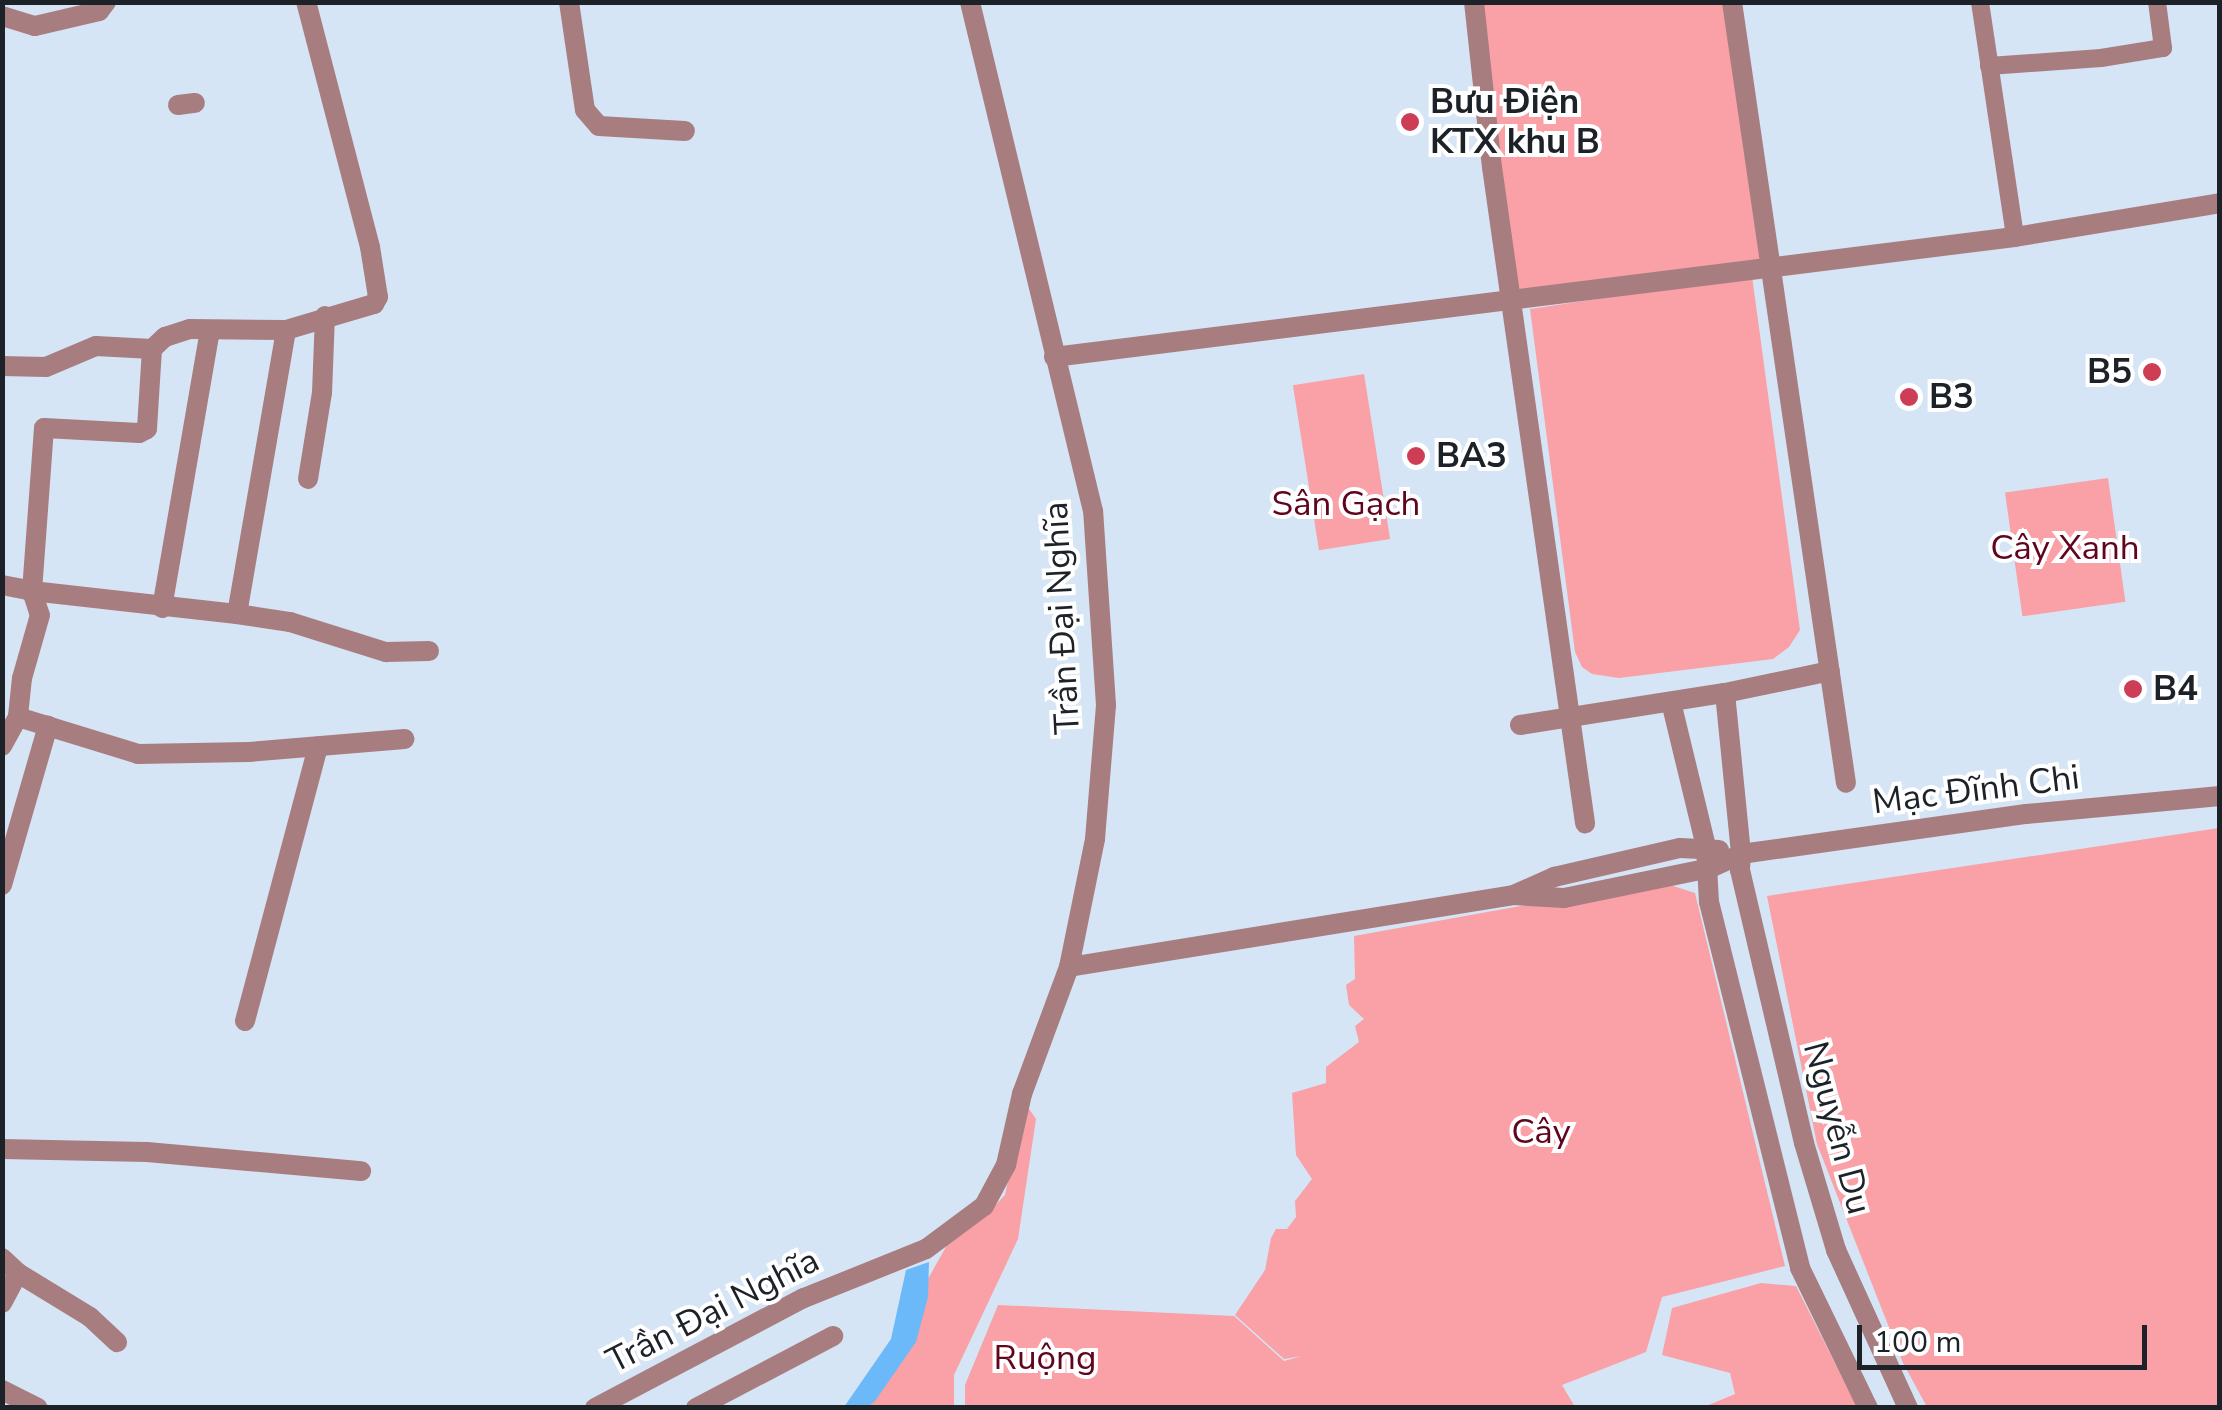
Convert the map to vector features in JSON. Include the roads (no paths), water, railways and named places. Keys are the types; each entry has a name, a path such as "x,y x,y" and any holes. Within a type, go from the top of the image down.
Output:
{"street":[{"path":"2,16 36,26 99,11 106,2"},
{"path":"2,366 46,367 96,346 152,349 165,338 190,328 286,330 374,304 378,297 370,247 306,2"},
{"path":"569,2 585,110 599,126 685,132"},
{"name":"Trần Đại Nghĩa","path":"601,1406 804,1298 926,1249 984,1206 1006,1165 1022,1094 1069,967 1094,838 1106,705 1093,511 970,2"},
{"path":"1474,2 1510,300 1585,823"},
{"path":"1732,2 1846,782"},
{"path":"1980,2 2014,237"},
{"path":"1989,66 2101,58 2163,48 2157,2"},
{"path":"1054,358 2014,237 2220,204"},
{"path":"308,479 322,394 325,316"},
{"path":"162,608 210,330"},
{"path":"238,614 286,330"},
{"path":"2,746 40,615 32,592 44,428 139,433 147,428 152,349"},
{"path":"2,585 32,592 290,622 386,652 429,651"},
{"path":"1520,726 1726,694 1830,671"},
{"name":"Nguyễn Du","path":"1726,694 1740,870 1800,1127 1836,1250 1908,1408"},
{"name":"Nguyễn Du","path":"1671,702 1708,857 1709,902 1800,1268 1868,1408"},
{"path":"13,711 138,754 318,747 404,739"},
{"path":"2,884 48,726"},
{"path":"244,1021 318,747"},
{"name":"Mạc Đĩnh Chi","path":"1069,967 1513,896 1564,898 1708,857 2026,814 2220,796"},
{"path":"2,1148 147,1152 361,1171"},
{"path":"2,1258 18,1274 90,1317 117,1342"},
{"path":"2,1303 18,1274"},
{"path":"696,1408 833,1336"},
{"path":"2,1390 38,1408"}],"water":[{"path":"929,1262 928,1297 916,1342 875,1401 867,1407 844,1407 891,1339 906,1270"}],"place":[{"name":"Bưu Điện KTX khu B","path":"1410,122"},
{"name":"B5","path":"2152,372"},
{"name":"B3","path":"1909,397"},
{"name":"BA3","path":"1416,456"},
{"name":"B4","path":"2133,689"}],"park label":[{"name":"Sân Gạch","path":"1346,504"},
{"name":"Cây Xanh","path":"2065,548"},
{"name":"Cây","path":"1541,1132"},
{"name":"Ruộng","path":"1045,1358"}]}
